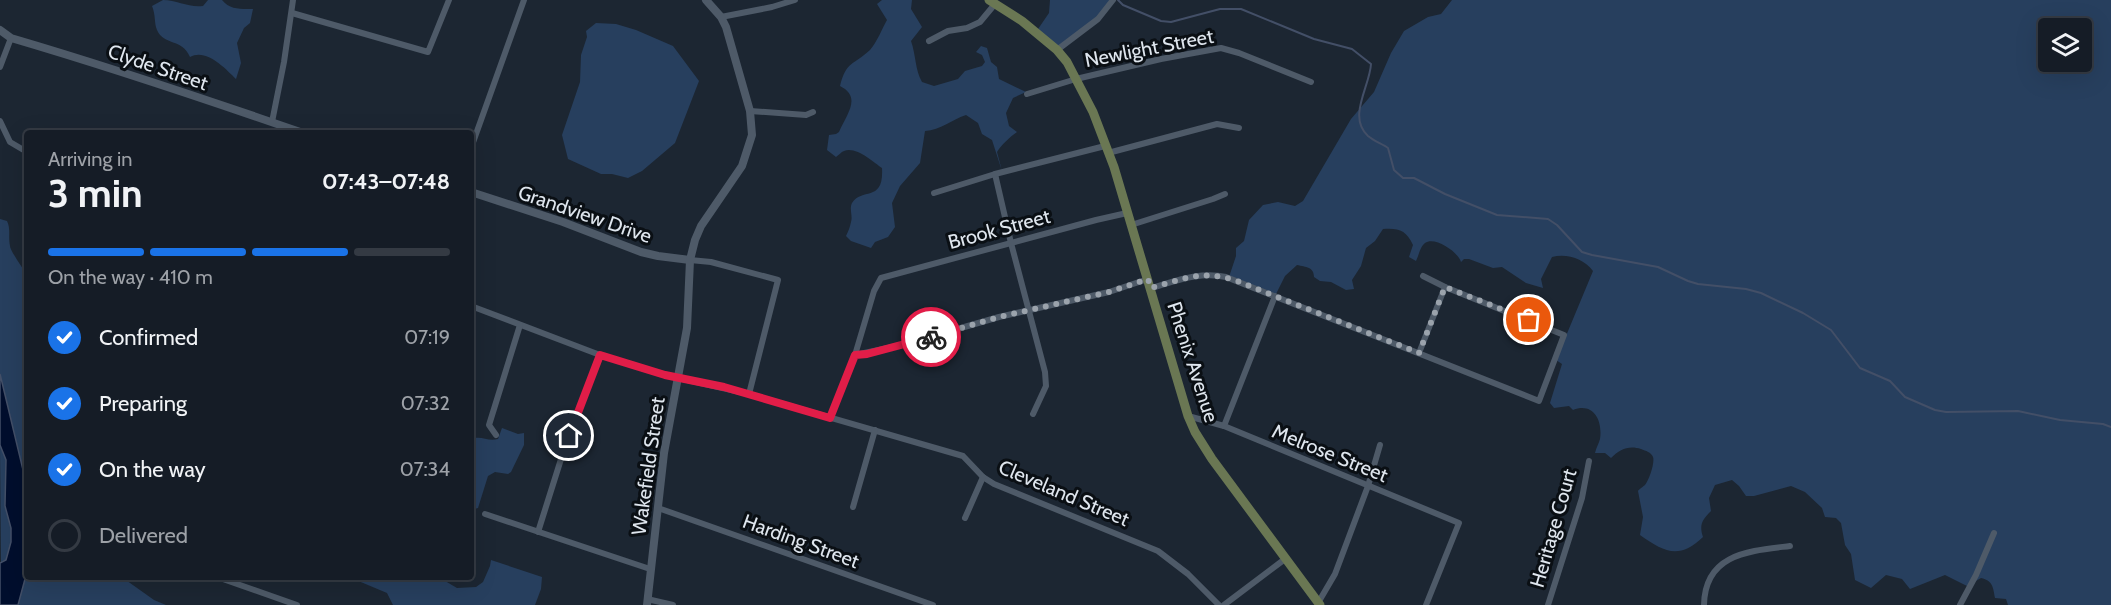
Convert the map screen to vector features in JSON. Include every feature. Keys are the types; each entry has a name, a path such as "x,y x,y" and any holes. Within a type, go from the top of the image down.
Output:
{"main road":[{"name":"Phenix Avenue","path":"992,2 1040,35 1067,62 1093,112 1114,167 1188,416 1195,432 1212,459 1319,604"}],"street":[{"path":"272,122 293,0"},
{"path":"292,13 429,52 448,0"},
{"path":"474,140 525,0"},
{"name":"Wakefield Street","path":"647,602 664,453 688,318 690,260 694,240 701,226 738,174 752,135 750,111 726,27 721,17 706,0"},
{"path":"721,17 795,0"},
{"path":"1057,50 1098,18 1113,0"},
{"path":"928,41 948,31 967,28 980,22 992,2"},
{"name":"Clyde Street","path":"0,30 10,38 91,62 295,130"},
{"path":"0,67 10,38"},
{"name":"Newlight Street","path":"1027,94 1076,79 1221,48 1311,82"},
{"path":"750,111 806,115 813,112"},
{"path":"0,121 10,142 24,150"},
{"path":"934,192 995,174 1217,124 1239,128"},
{"path":"995,174 1047,381 1034,414"},
{"name":"Grandview Drive","path":"474,193 563,222 641,252 690,260"},
{"path":"1131,225 1225,194"},
{"name":"Brook Street","path":"855,355 874,291 881,278 1127,213"},
{"path":"690,260 745,270 778,280 749,394"},
{"path":"830,418 855,355 867,354 999,317 1109,292 1209,274 1226,277 1539,401 1564,335 1423,276"},
{"path":"1419,353 1445,287"},
{"path":"1224,426 1275,296"},
{"name":"Cleveland Street","path":"474,307 600,355 665,375 678,376 749,394 963,456 983,477 994,484 1158,551 1188,573 1221,605"},
{"path":"495,435 489,425 520,325"},
{"path":"537,532 576,416 600,355"},
{"name":"Melrose Street","path":"1188,416 1224,426 1459,523 1426,605"},
{"path":"853,507 875,430"},
{"path":"1319,604 1335,574 1368,486 1380,445"},
{"name":"Heritage Court","path":"1548,605 1587,481 1588,461"},
{"path":"965,518 983,477"},
{"name":"Harding Street","path":"658,508 933,605"},
{"path":"485,514 650,569"},
{"path":"1960,605 1976,575 1994,532"},
{"path":"1704,605 1706,589 1712,576 1726,561 1751,551 1790,546"},
{"path":"1221,605 1285,559"},
{"path":"227,580 297,605"},
{"path":"244,585 246,580"},
{"path":"647,602 673,605"}],"shaded area":[{"path":"163,0 203,6 208,0 222,0 232,7 253,9 250,23 244,28 237,43 241,63 236,79 215,60 202,55 190,57 187,51 178,44 160,35 152,6"},
{"path":"882,0 912,0 911,9 922,27 911,41 922,82 934,86 958,79 965,71 982,66 985,62 982,55 976,52 981,46 987,48 991,62 997,67 999,79 1026,92 1013,98 1006,113 1009,126 1017,132 997,152 1002,171 992,140 982,134 978,123 966,115 936,129 925,131 920,163 900,186 892,203 895,227 888,237 875,242 871,248 851,241 846,236 850,228 852,203 856,198 872,193 880,186 882,168 854,151 844,151 836,157 827,150 829,135 839,132 851,106 850,95 840,86 842,78 851,64 870,50 887,20 877,4"},
{"path":"1050,0 1114,0 1101,16 1060,50 1036,32 1049,13"},
{"path":"1452,0 2111,0 2111,605 2008,605 2006,599 1995,598 1992,585 1985,579 1981,578 1967,586 1945,575 1910,589 1902,579 1886,575 1871,588 1855,580 1851,554 1845,545 1841,523 1836,518 1825,517 1822,508 1805,492 1791,486 1746,496 1732,480 1715,485 1709,498 1711,511 1701,526 1703,537 1679,551 1664,549 1649,541 1640,535 1643,517 1638,491 1650,476 1652,455 1633,447 1621,450 1611,458 1605,453 1595,453 1601,432 1595,414 1586,408 1573,410 1569,406 1554,408 1550,403 1562,364 1556,360 1593,271 1585,263 1575,258 1552,257 1541,279 1543,288 1526,283 1502,267 1493,268 1469,259 1461,262 1451,250 1440,243 1429,241 1425,243 1416,261 1409,257 1413,245 1405,233 1383,229 1375,241 1366,248 1361,266 1352,280 1354,289 1346,290 1331,282 1320,281 1314,277 1311,269 1297,265 1285,276 1275,296 1229,277 1236,256 1236,248 1244,241 1249,220 1263,205 1278,202 1295,206 1303,201 1351,119 1374,92 1391,53 1404,31 1428,17 1441,14"},
{"path":"596,23 616,24 673,46 699,81 675,143 642,171 628,178 601,174 568,159 562,135 580,82 581,55 587,37 586,31"},
{"path":"0,219 7,221 11,248 24,271 24,496 0,374"},
{"path":"0,374 24,474 25,580 18,605 0,605 0,563 6,560 11,542 11,528 5,506 6,460 0,445"},
{"path":"502,428 518,434 524,433 524,445 511,472 508,474 495,472 488,476 478,508 474,509 474,439 498,439"},
{"path":"0,445 6,459 5,506 11,528 11,543 6,560 1,563"},
{"path":"491,560 542,577 541,589 535,605 393,605 387,593 356,580 443,580 457,588 476,587 483,582"},
{"path":"25,580 126,580 154,600 166,605 18,605"}],"waterway":[{"path":"1118,0 1123,5 1161,21 1171,22 1220,9 1241,9 1314,39 1352,49 1371,64 1359,111 1362,128 1370,138 1388,148 1394,170 1403,178 1414,178 1445,194 1497,215 1548,219 1557,225 1582,252 1658,267 1698,284 1746,289 1761,293 1803,313 1831,330 1860,368 1890,381 1905,397 1935,410 1946,412 2018,411 2111,427"}],"way so far":[{"path":"931,337 999,317 1109,292 1148,279 1151,288 1209,274 1237,281 1419,353 1445,287 1529,320"}],"route":[{"path":"569,436 590,376 600,355 665,375 724,387 830,418 855,355 931,337"}]}
